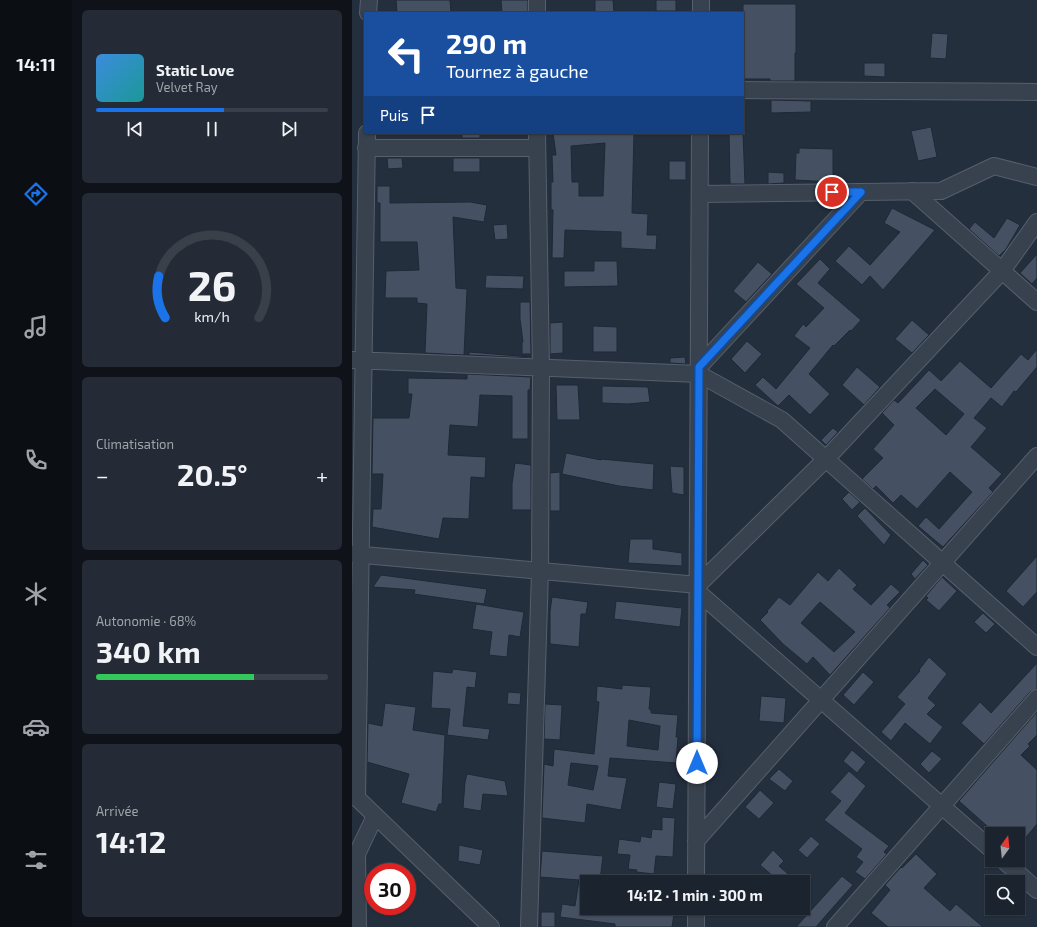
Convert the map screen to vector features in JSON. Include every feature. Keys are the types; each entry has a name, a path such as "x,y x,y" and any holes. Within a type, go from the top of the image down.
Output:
{"street":[{"path":"368,12 369,0"},
{"path":"537,0 537,12"},
{"path":"701,0 701,12"},
{"path":"744,90 1037,92"},
{"path":"696,875 700,134"},
{"path":"491,927 375,816 354,798 358,361 366,141 537,140 541,368 540,571 529,927"},
{"path":"700,194 941,191 994,166 1037,177"},
{"path":"912,191 1037,302"},
{"path":"699,371 861,192"},
{"path":"698,588 826,459 1002,271 1037,222"},
{"path":"358,361 541,368 699,371 782,420 1037,647"},
{"path":"696,841 1037,456"},
{"path":"356,554 540,571 698,588 821,700 985,844"},
{"path":"835,927 1037,698"},
{"path":"358,927 357,854 375,816"},
{"path":"1011,867 1037,890"},
{"path":"696,915 696,927"}],"building":[{"path":"396,0 450,0 451,12 397,12"},
{"path":"501,0 528,0 528,12 502,12"},
{"path":"595,0 613,0 614,12 595,12"},
{"path":"656,0 676,0 676,11 656,11"},
{"path":"743,4 796,4 795,81 744,79"},
{"path":"932,33 948,34 946,59 930,58"},
{"path":"864,63 885,63 885,77 864,76"},
{"path":"771,100 811,101 811,112 771,113"},
{"path":"931,127 937,157 918,161 911,131"},
{"path":"462,134 480,134 480,138 462,138"},
{"path":"553,134 634,134 632,213 648,214 647,235 657,235 656,250 621,248 621,232 565,230 564,258 552,258 552,155 556,155","holes":["605,143 603,196 579,196 579,182 572,182 571,146"]},
{"path":"729,134 743,134 745,184 730,184"},
{"path":"799,148 833,149 833,182 795,180 796,153 799,153"},
{"path":"387,158 402,158 403,168 388,169"},
{"path":"453,158 480,158 480,172 453,172"},
{"path":"669,161 686,161 686,180 669,180"},
{"path":"768,172 784,173 784,183 768,184"},
{"path":"377,186 390,186 390,203 470,202 487,205 484,222 453,217 456,288 467,289 464,355 425,353 427,304 417,303 417,298 385,298 386,271 419,270 417,242 380,242 380,203 377,203"},
{"path":"892,208 935,230 883,290 870,276 862,285 835,261 849,246 870,265 900,232 884,223"},
{"path":"1007,218 1020,225 1006,249 999,256 969,229 975,222 994,238"},
{"path":"507,224 508,239 495,240 493,225"},
{"path":"1037,254 1037,278 1032,284 1020,273"},
{"path":"820,259 830,269 818,283 861,320 851,331 850,330 834,346 833,345 809,374 830,394 810,415 789,395 778,406 755,385 763,377 776,389 810,348 794,336 803,324 806,327 824,308 796,284"},
{"path":"594,261 617,261 618,286 564,287 564,271 594,271"},
{"path":"758,262 772,274 746,302 733,291"},
{"path":"486,275 524,276 523,289 485,288"},
{"path":"520,302 530,302 531,354 522,354 523,342 520,319"},
{"path":"912,320 929,335 912,353 895,339"},
{"path":"563,322 563,353 550,354 550,323"},
{"path":"593,326 617,327 617,352 593,352"},
{"path":"747,341 762,354 745,373 731,359"},
{"path":"1037,349 1037,367 1016,392 1014,391 1002,407 991,398 974,418 987,428 971,447 1002,474 989,488 993,492 943,547 918,526 926,517 939,529 972,492 950,472 917,509 901,495 893,503 876,486 873,489 862,479 883,458 873,449 894,425 882,413 894,400 898,403 929,370 941,381 960,361 991,388 1021,354 1028,360","holes":["935,389 964,414 946,435 916,408"]},
{"path":"469,352 531,357 531,358 469,355"},
{"path":"685,357 686,364 670,363 670,358"},
{"path":"857,367 880,387 864,405 842,385"},
{"path":"467,374 531,377 530,390 528,390 528,439 512,439 512,396 480,395 478,427 450,425 448,455 486,457 485,478 471,477 469,519 443,518 439,539 372,527 373,509 381,509 383,474 372,474 373,418 409,418 412,394 408,394 408,378 467,379"},
{"path":"556,385 578,385 580,420 557,420"},
{"path":"602,386 648,387 650,402 628,404 602,403"},
{"path":"833,428 838,432 826,445 821,440"},
{"path":"566,453 601,460 654,464 653,490 619,486 562,474"},
{"path":"515,463 531,465 531,510 512,510 512,484"},
{"path":"670,466 684,467 684,495 672,493"},
{"path":"560,472 560,511 550,511 550,473"},
{"path":"849,492 860,502 852,510 842,499"},
{"path":"865,508 891,535 884,545 857,516"},
{"path":"630,539 653,539 653,549 682,553 682,566 628,563"},
{"path":"1037,556 1037,592 1023,607 1006,591"},
{"path":"923,560 928,565 915,579 911,574"},
{"path":"839,568 857,585 853,589 871,605 891,584 900,592 887,605 890,608 830,675 813,657 807,664 783,644 760,620 779,597 790,605 818,572 828,581","holes":["820,602 855,632 834,652 801,623"]},
{"path":"381,575 487,589 484,604 414,594 415,590 373,587"},
{"path":"942,577 957,591 939,611 926,600 928,598 926,596"},
{"path":"552,597 588,602 586,614 581,614 579,647 550,644 550,612"},
{"path":"616,601 682,608 680,627 614,619"},
{"path":"476,604 524,612 520,637 509,635 507,657 489,655 492,632 472,629"},
{"path":"983,613 995,624 986,633 974,622"},
{"path":"929,657 947,674 928,698 936,705 927,714 943,727 930,744 905,723 891,741 881,732 905,704 897,697 920,671 919,670"},
{"path":"1037,663 1037,689 1030,692 984,744 961,723 980,702 991,713"},
{"path":"453,669 477,672 475,688 467,687 463,726 490,729 488,740 447,735 450,709 431,708 433,671 452,673"},
{"path":"863,672 874,682 854,705 843,695"},
{"path":"622,685 651,687 649,709 651,710 651,713 678,715 676,763 610,758 608,776 627,778 621,810 587,804 585,823 542,818 544,764 553,766 554,749 594,754 599,702 596,701 597,686 622,689","holes":["629,720 660,726 658,750 627,746","571,763 598,766 593,790 568,785"]},
{"path":"508,692 521,693 520,705 507,704"},
{"path":"761,696 786,698 784,723 759,721"},
{"path":"385,703 416,707 413,730 445,735 442,804 439,804 436,812 401,803 409,774 367,762 368,723 382,726"},
{"path":"545,704 562,705 560,740 544,739"},
{"path":"1037,712 1037,735 1028,744 1030,746 1021,755 1037,770 1037,824 1025,839 1025,827 988,827 959,801"},
{"path":"852,750 866,762 857,773 843,761"},
{"path":"932,751 942,759 929,773 920,764"},
{"path":"779,769 793,781 785,791 769,779"},
{"path":"849,771 866,786 845,813 889,846 884,852 887,854 865,879 855,872 863,862 856,857 862,849 824,820 841,801 830,792"},
{"path":"467,774 505,781 508,796 483,794 481,811 463,808"},
{"path":"659,782 676,784 673,809 656,807"},
{"path":"760,790 774,803 759,819 745,807"},
{"path":"662,817 675,818 673,857 656,856 654,874 636,872 637,870 628,869 630,855 617,854 619,839 640,842 641,836 651,838 652,829 662,830"},
{"path":"811,836 820,844 807,858 798,850"},
{"path":"459,845 483,850 480,865 458,861"},
{"path":"773,850 784,861 779,866 789,875 772,875 760,865"},
{"path":"542,851 603,856 601,875 580,875 580,915 674,915 672,927 615,927 615,924 560,917 562,904 575,906 579,880 540,877"},
{"path":"916,854 937,874 924,888 950,911 956,904 983,927 888,927 871,913 890,890 885,885 901,867 902,868"},
{"path":"842,876 853,885 816,927 796,927 807,915 810,915 810,911"},
{"path":"541,912 555,912 555,927 541,927"}],"route":[{"path":"697,763 699,367 861,192 832,192"}]}
